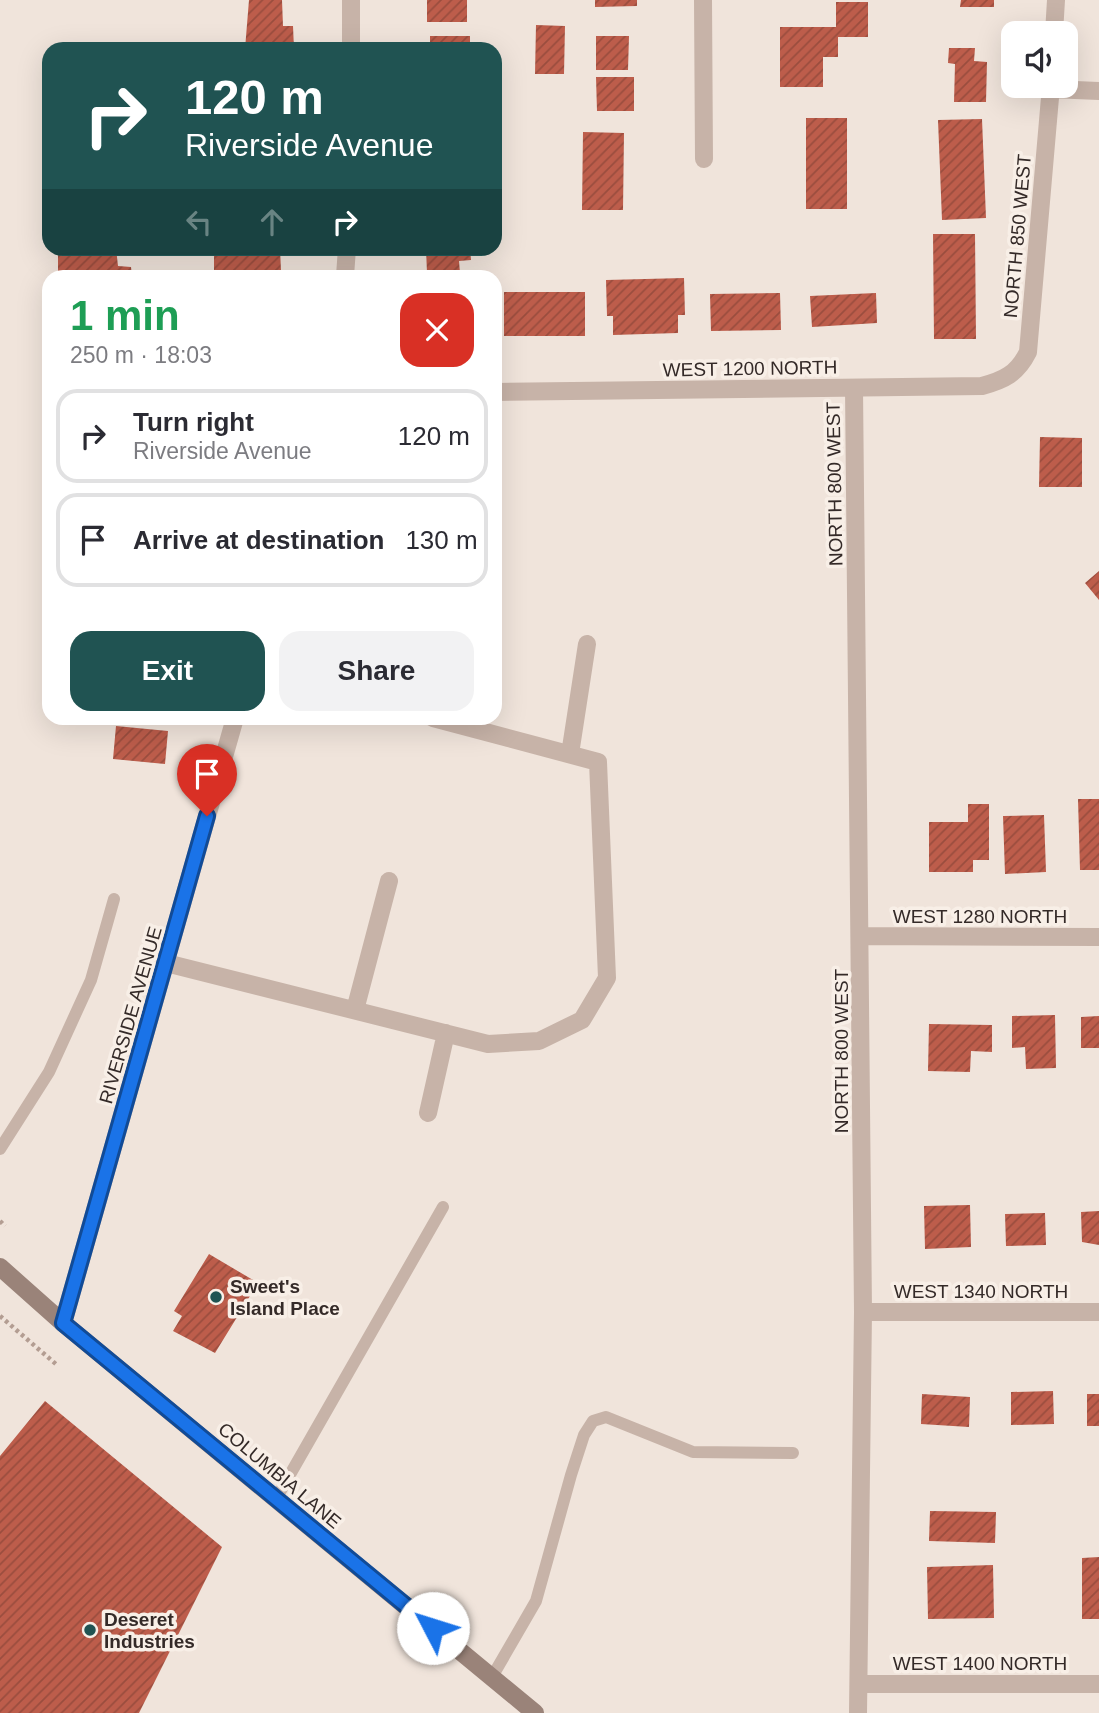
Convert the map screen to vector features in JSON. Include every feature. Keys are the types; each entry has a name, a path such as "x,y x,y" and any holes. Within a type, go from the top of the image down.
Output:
{"main road":[{"name":"COLUMBIA LANE","path":"0,1267 63,1323 492,1677 525,1710"}],"street":[{"path":"351,0 351,42"},
{"path":"703,0 704,159"},
{"path":"1055,21 1056,0"},
{"path":"1078,89 1099,91"},
{"name":"NORTH 850 WEST","path":"1004,380 1022,363 1028,352 1050,98"},
{"name":"WEST 1200 NORTH","path":"502,392 982,386 1004,380"},
{"name":"NORTH 800 WEST","path":"854,388 863,1312 859,1713"},
{"path":"570,754 587,644"},
{"name":"RIVERSIDE AVENUE","path":"63,1323 233,725"},
{"path":"166,963 488,1044 539,1041 582,1020 607,978 598,761 460,725"},
{"path":"355,1010 389,881"},
{"name":"WEST 1280 NORTH","path":"861,936 1099,937"},
{"path":"428,1113 446,1033"},
{"name":"WEST 1340 NORTH","path":"863,1312 1099,1312"},
{"name":"WEST 1400 NORTH","path":"860,1684 1099,1684"}],"lane":[{"path":"0,1149 49,1072 91,980 114,899"},
{"path":"276,1499 443,1207"},
{"path":"492,1677 536,1601 571,1475 584,1435 593,1421 606,1417 693,1452 793,1453"}],"path":[{"path":"0,1221 5,1226"},
{"path":"0,1316 57,1365"}],"building":[{"path":"249,0 282,0 283,26 293,26 294,42 246,42"},
{"path":"427,0 467,0 467,22 427,22"},
{"path":"595,0 637,0 637,6 595,7"},
{"path":"961,0 994,0 994,7 960,7"},
{"path":"836,2 868,2 868,37 838,37 838,57 823,57 823,87 780,87 780,27 836,27"},
{"path":"536,25 565,26 564,74 535,74"},
{"path":"430,36 470,36 470,42 430,42"},
{"path":"596,36 629,36 628,70 596,70"},
{"path":"949,48 975,48 974,61 987,62 986,102 954,102 955,64 948,63"},
{"path":"596,77 634,77 634,111 597,111"},
{"path":"806,118 847,118 847,209 806,209"},
{"path":"982,119 986,218 942,220 938,120"},
{"path":"583,132 624,133 623,210 582,210"},
{"path":"933,234 975,234 976,339 934,339"},
{"path":"58,256 117,256 118,266 131,267 131,270 58,270"},
{"path":"214,256 280,256 281,270 214,270"},
{"path":"426,256 471,256 471,260 459,261 460,270 427,270"},
{"path":"684,278 685,315 678,315 678,333 613,335 613,316 607,316 606,280"},
{"path":"504,292 585,292 585,336 504,336"},
{"path":"780,293 781,330 711,331 710,294"},
{"path":"876,293 877,323 812,327 810,296"},
{"path":"1040,437 1082,438 1082,487 1039,487"},
{"path":"1099,571 1099,600 1085,583"},
{"path":"116,726 168,731 165,764 113,759"},
{"path":"1078,799 1099,799 1099,870 1080,870"},
{"path":"968,804 989,804 989,860 973,860 973,872 929,872 929,822 968,822"},
{"path":"1044,815 1046,872 1005,874 1003,816"},
{"path":"1055,1015 1056,1068 1026,1069 1025,1047 1012,1048 1012,1016"},
{"path":"1099,1016 1099,1048 1081,1048 1081,1017"},
{"path":"929,1024 992,1025 992,1052 971,1051 970,1072 928,1071"},
{"path":"970,1205 971,1247 925,1249 924,1206"},
{"path":"1099,1211 1099,1245 1082,1242 1081,1212"},
{"path":"1045,1213 1046,1245 1006,1246 1005,1214"},
{"name":"Sweet's Island Place","path":"209,1254 258,1283 215,1353 173,1331 182,1316 174,1311"},
{"path":"1053,1391 1054,1424 1011,1425 1011,1392"},
{"path":"922,1394 970,1397 969,1427 921,1424"},
{"path":"1087,1394 1099,1394 1099,1426 1087,1426"},
{"name":"Deseret Industries","path":"45,1401 222,1547 139,1713 0,1713 0,1456"},
{"path":"930,1511 996,1512 995,1543 929,1541"},
{"path":"1099,1557 1099,1619 1082,1619 1082,1558"},
{"path":"993,1565 994,1618 928,1619 927,1567"}],"place":[{"name":"Sweet's Island Place","path":"216,1297"},
{"name":"Deseret Industries","path":"90,1630"}],"route":[{"path":"207,816 63,1323 433,1628"}]}
